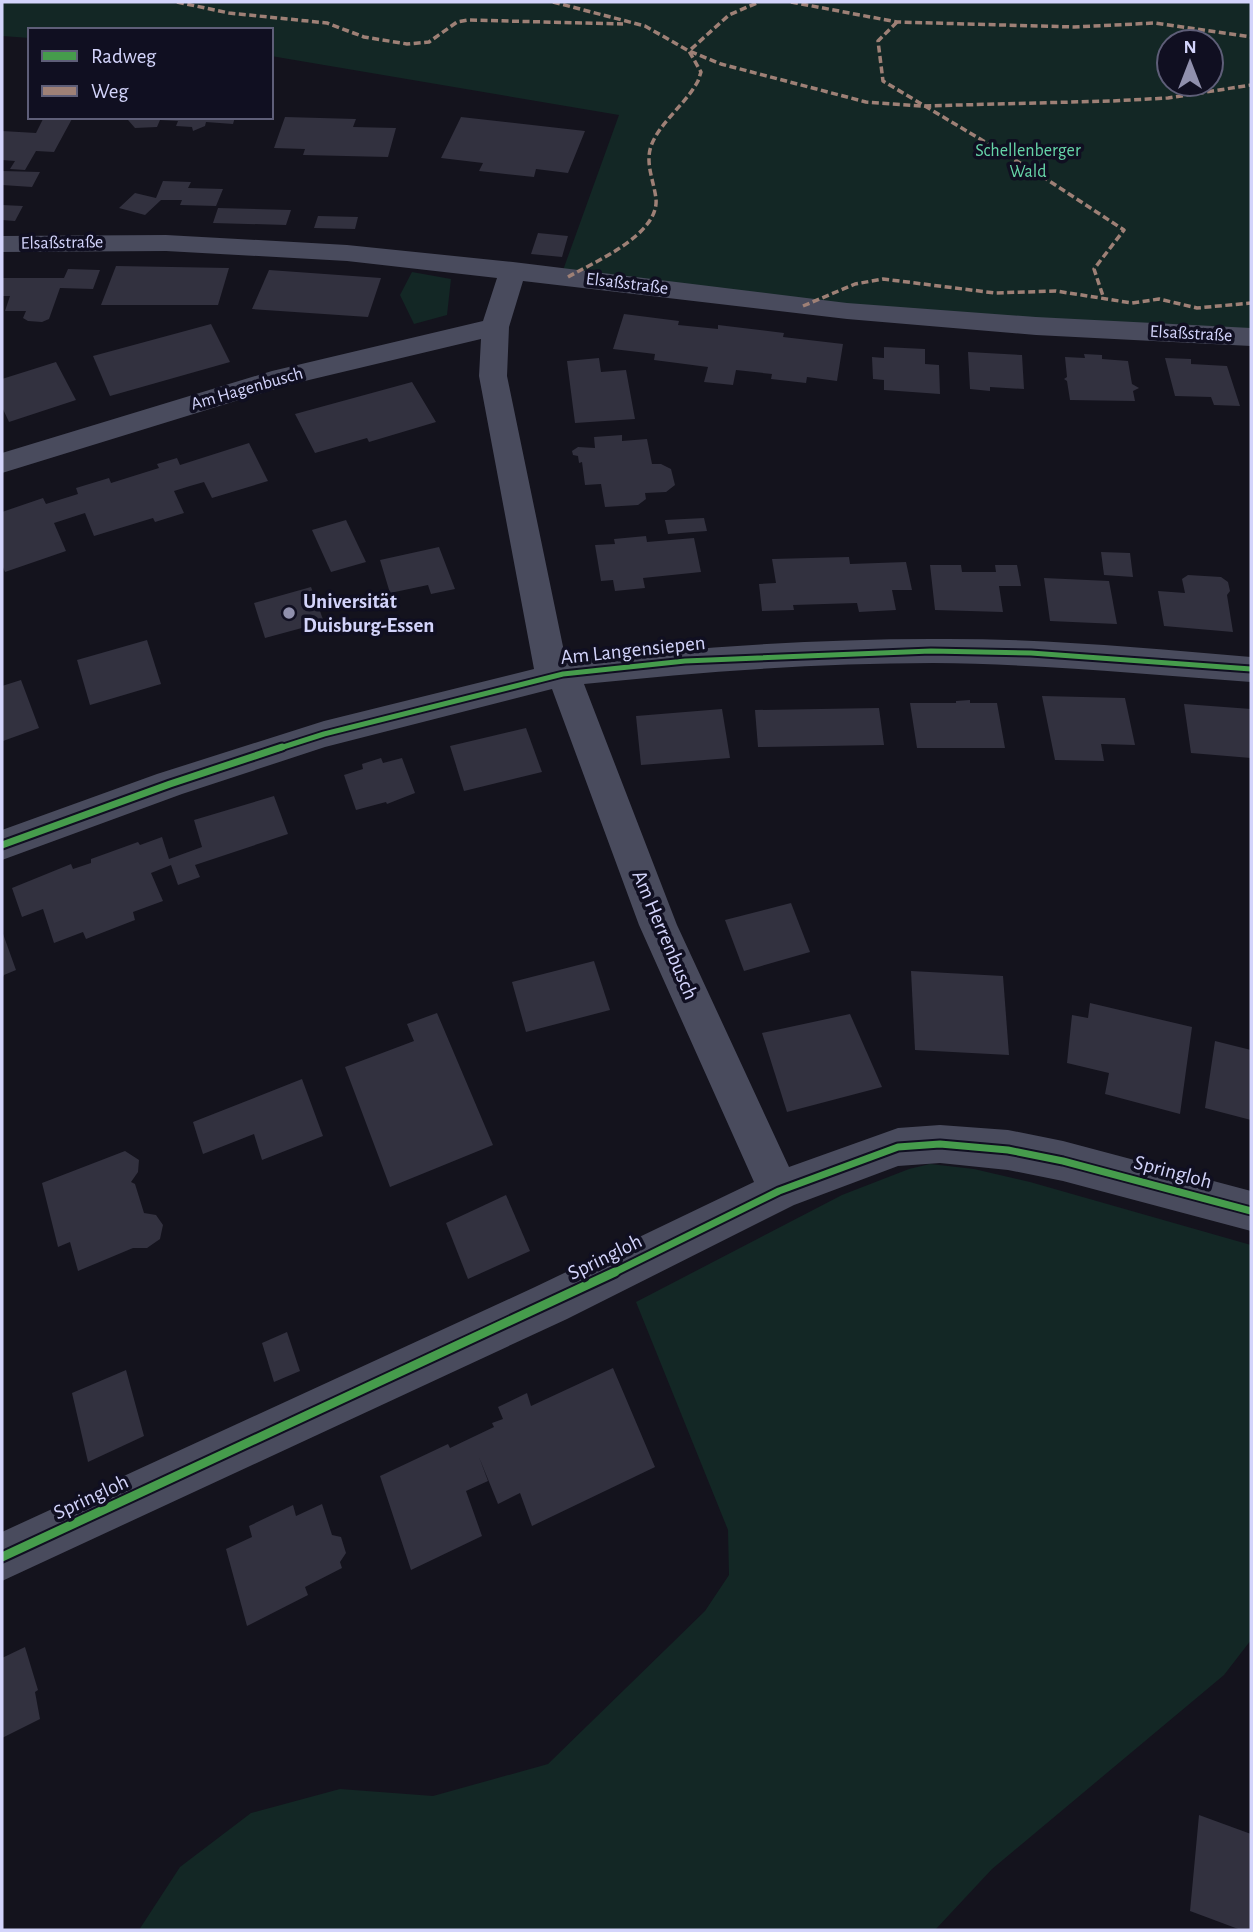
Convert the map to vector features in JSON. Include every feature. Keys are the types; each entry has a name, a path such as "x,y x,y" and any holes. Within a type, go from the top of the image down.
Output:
{"street":[{"name":"Elsaßstraße","path":"2,244 105,242 267,247 513,270 914,317 1251,337"},
{"name":"Am Herrenbusch","path":"513,270 495,327 492,356 496,395 557,675 658,925 779,1191"},
{"name":"Am Hagenbusch","path":"2,463 282,377 495,327"},
{"name":"Am Langensiepen","path":"2,845 145,793 324,734 557,675 698,660 931,651 1031,653 1251,669"},
{"name":"Springloh","path":"2,1557 551,1303 779,1191 898,1147 940,1144 1007,1150 1063,1161 1251,1211"}],"green space":[{"name":"Schellenberger Wald","path":"2,2 1251,2 1251,333 1035,322 847,307 562,273 619,115 273,56 273,28 28,28 28,38 2,36"},
{"path":"412,272 451,279 447,315 414,324 400,295"},
{"path":"930,1164 974,1169 1030,1182 1251,1245 1251,1640 1224,1675 992,1869 935,1930 139,1930 180,1867 251,1813 340,1789 433,1796 548,1764 705,1611 729,1575 728,1530 636,1302 842,1195 909,1169"}],"building":[{"path":"285,117 356,119 353,127 396,128 388,157 303,155 305,149 274,148"},
{"path":"461,117 585,131 568,173 536,169 534,177 479,171 483,163 441,158"},
{"path":"43,119 72,119 54,152 36,151 25,170 10,169 15,161 2,160 2,131 36,133"},
{"path":"125,119 234,119 233,124 206,122 205,126 193,131 192,127 176,126 178,121 160,120 157,127 135,128"},
{"path":"2,171 40,172 32,187 2,185"},
{"path":"163,181 191,182 188,188 223,189 216,206 180,205 182,200 161,200 145,215 119,208 135,193 156,198"},
{"path":"2,205 23,206 15,221 2,220"},
{"path":"218,208 291,210 286,225 213,223"},
{"path":"318,216 358,217 355,229 314,228"},
{"path":"538,233 568,236 562,257 531,254"},
{"path":"116,266 229,268 218,305 101,305"},
{"path":"68,269 100,270 93,289 60,288 49,319 42,322 23,318 26,311 5,311 10,296 2,296 2,278 64,278"},
{"path":"269,270 381,278 368,317 252,309"},
{"path":"624,314 679,321 678,325 718,329 718,325 843,344 837,381 807,377 806,383 771,379 772,374 736,370 733,385 704,382 708,367 654,360 655,354 613,349"},
{"path":"211,324 230,362 110,396 93,356"},
{"path":"884,347 925,349 925,364 939,365 940,394 884,390 884,380 873,379 872,357 884,358"},
{"path":"968,352 1022,355 1024,389 970,389"},
{"path":"1084,354 1102,355 1102,359 1128,361 1132,384 1139,388 1133,391 1135,401 1070,400 1067,381 1064,379 1067,377 1065,357 1085,358"},
{"path":"599,358 601,372 626,370 635,419 575,423 567,361"},
{"path":"1165,358 1191,359 1191,364 1227,366 1240,406 1214,405 1211,397 1175,396"},
{"path":"56,362 76,400 9,422 2,407 2,379"},
{"path":"412,382 436,422 369,442 367,438 315,453 295,414"},
{"path":"622,435 622,441 647,439 652,464 661,464 671,469 675,485 666,492 645,493 646,499 638,505 605,507 601,484 585,485 582,462 579,463 578,456 573,455 572,451 578,447 595,448 594,437"},
{"path":"249,443 268,481 212,498 204,482 174,491 184,513 155,522 153,518 94,536 85,513 54,523 66,551 5,572 2,565 2,512 43,498 46,504 78,494 76,488 109,478 111,483 159,468 157,464 177,458 180,465"},
{"path":"704,518 707,531 668,534 665,520"},
{"path":"346,520 366,562 331,572 312,530"},
{"path":"646,536 647,542 694,538 701,572 643,578 645,588 615,591 613,580 601,581 595,545 615,544 614,539"},
{"path":"439,547 455,589 431,594 428,585 390,593 380,560"},
{"path":"1101,552 1130,553 1133,577 1104,575"},
{"path":"849,557 850,564 906,562 912,590 892,590 896,610 859,612 857,603 793,605 794,610 762,611 759,584 776,583 772,559"},
{"path":"930,565 961,565 962,572 996,572 995,565 1017,565 1021,586 999,586 1003,612 935,610"},
{"path":"1188,575 1221,577 1228,582 1230,591 1227,595 1233,632 1164,626 1158,591 1185,593 1182,579"},
{"path":"1044,578 1109,581 1117,624 1050,621"},
{"name":"Universität Duisburg-Essen","path":"311,587 324,622 265,638 254,603"},
{"path":"147,640 161,684 90,705 77,660"},
{"path":"21,680 39,728 3,741 2,686"},
{"path":"1042,696 1125,698 1135,745 1101,744 1104,761 1055,760"},
{"path":"970,700 970,703 997,703 1005,748 917,748 910,703 956,703"},
{"path":"1184,704 1251,709 1251,758 1191,753"},
{"path":"879,708 884,745 758,747 755,710"},
{"path":"722,709 730,758 641,765 636,716"},
{"path":"526,728 542,772 464,791 450,746"},
{"path":"381,758 383,763 402,758 415,793 387,804 386,802 356,810 344,775 363,769 362,764"},
{"path":"274,796 288,834 195,865 200,877 178,885 171,865 151,873 163,901 133,912 135,920 86,939 83,932 54,943 43,909 22,917 12,888 71,864 73,869 91,863 91,859 138,842 140,845 162,837 169,859 202,847 194,820"},
{"path":"791,903 810,952 744,971 725,920"},
{"path":"2,931 16,970 4,975 2,979"},
{"path":"594,961 610,1010 526,1032 512,982"},
{"path":"911,971 1003,976 1009,1055 915,1050"},
{"path":"1090,1003 1192,1027 1180,1114 1105,1094 1109,1073 1067,1063 1072,1015 1088,1018"},
{"path":"437,1013 493,1145 390,1187 345,1067 414,1041 407,1024"},
{"path":"850,1014 882,1087 787,1112 762,1033"},
{"path":"1215,1041 1251,1050 1251,1120 1205,1108"},
{"path":"302,1079 323,1136 262,1160 254,1134 203,1154 193,1122"},
{"path":"125,1151 139,1160 138,1172 131,1182 135,1184 144,1213 156,1215 163,1225 160,1239 147,1248 133,1248 78,1271 70,1242 58,1247 42,1183"},
{"path":"506,1195 530,1251 468,1279 446,1223"},
{"path":"287,1332 300,1371 274,1382 262,1343"},
{"path":"613,1368 655,1467 532,1526 520,1493 498,1504 479,1457 488,1481 466,1491 482,1536 411,1570 380,1476 448,1444 450,1448 494,1427 492,1423 503,1419 498,1407 527,1393 531,1406"},
{"path":"126,1370 144,1436 88,1462 72,1393"},
{"path":"322,1504 332,1535 341,1537 346,1553 340,1562 342,1568 305,1587 308,1595 247,1626 226,1549 252,1537 249,1526 293,1505 296,1516"},
{"path":"25,1647 38,1690 35,1692 40,1719 2,1738 2,1658"},
{"path":"1199,1815 1251,1834 1251,1930 1241,1930 1190,1911"}],"marked path":[{"path":"177,2 229,13 327,23 364,37 407,44 429,42 457,22 468,20 623,24"},
{"path":"553,2 645,26 689,51 721,64 866,102 922,106 1111,101 1168,98 1251,85"},
{"path":"568,277 625,243 652,219 656,204 649,153 658,133 687,99 698,81 701,72 689,51 729,15 759,2"},
{"path":"791,2 897,22 1074,27 1155,23 1251,37"},
{"path":"897,22 878,41 883,81 1037,173 1124,230 1094,269 1104,299"},
{"path":"803,306 855,284 883,279 995,293 1056,291 1132,303 1159,299 1197,308 1251,303"}],"cycle path":[{"path":"2,845 170,784 324,734 563,674 685,661 931,651 1031,653 1251,669"},
{"path":"2,1557 551,1303 779,1191 898,1147 940,1144 1008,1150 1063,1161 1251,1211"}],"place":[{"name":"Universität Duisburg-Essen","path":"289,613"}]}
